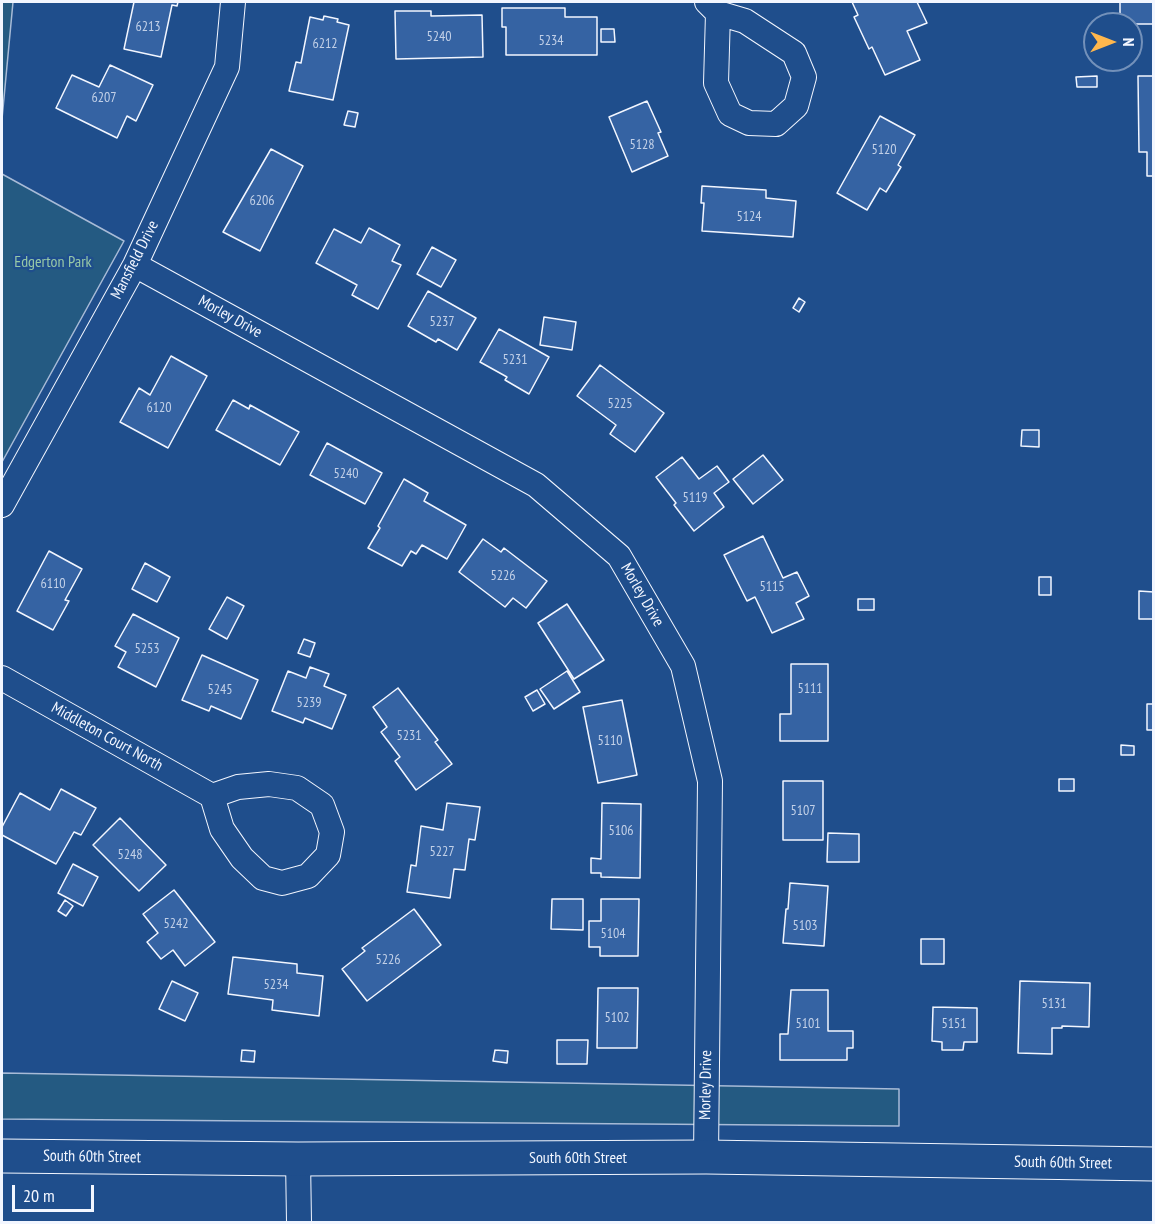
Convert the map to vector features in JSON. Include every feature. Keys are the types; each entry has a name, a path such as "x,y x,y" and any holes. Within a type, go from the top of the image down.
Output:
{"street":[{"name":"Mansfield Drive","path":"2,505 135,265 227,67 233,2"},
{"path":"712,7 745,21 794,52 804,77 796,106 776,124 749,123 730,114 716,83 712,7"},
{"name":"Morley Drive","path":"135,265 536,485 619,556 683,666 710,781 706,1157"},
{"name":"Middleton Court North","path":"2,678 212,796"},
{"path":"269,784 297,788 322,806 332,832 328,855 309,876 282,884 263,878 242,858 222,829 212,796 238,787 269,784"},
{"name":"South 60th Street","path":"2,1156 298,1159 706,1157 1154,1164"},
{"path":"298,1159 299,1222"}],"green space":[{"path":"2,2 13,2 2,119"},
{"name":"Edgerton Park","path":"2,174 124,241 2,462"},
{"path":"2,1073 899,1089 899,1126 2,1119"}],"building":[{"path":"134,2 178,2 177,6 172,5 161,57 124,49"},
{"path":"852,2 917,2 927,23 907,31 920,60 885,75 872,47 869,49 854,17 858,15"},
{"path":"1120,2 1154,2 1154,24 1143,24 1143,12 1120,12"},
{"path":"502,8 565,8 565,17 597,17 597,55 506,55 506,27 502,27"},
{"path":"395,11 431,11 431,16 482,15 483,57 396,59"},
{"path":"324,16 338,19 337,22 349,25 333,100 289,91 296,62 301,63 310,17 323,20"},
{"path":"601,29 614,29 615,42 601,42"},
{"path":"110,65 153,85 136,121 127,116 117,138 56,108 72,75 99,87"},
{"path":"1097,76 1097,87 1077,87 1076,77"},
{"path":"1138,76 1154,76 1154,176 1147,176 1147,152 1139,152"},
{"path":"647,101 661,132 658,133 668,156 632,172 609,117"},
{"path":"348,111 358,113 355,127 344,125"},
{"path":"880,116 915,135 898,165 901,167 886,192 880,188 867,210 837,193"},
{"path":"271,149 303,166 260,251 223,232"},
{"path":"702,186 766,190 766,198 796,201 793,237 702,231 704,203 701,203"},
{"path":"369,228 400,245 392,261 401,265 378,309 352,295 357,285 316,263 334,229 361,243"},
{"path":"432,247 456,260 441,287 417,274"},
{"path":"428,291 476,318 457,350 438,339 436,342 408,326"},
{"path":"799,298 805,302 799,312 793,308"},
{"path":"544,317 576,322 572,350 540,345"},
{"path":"499,329 549,357 529,394 505,380 507,377 480,362"},
{"path":"171,356 207,376 168,448 120,422 139,388 150,395"},
{"path":"600,365 664,413 635,452 610,434 616,425 577,396"},
{"path":"233,400 249,409 250,405 299,432 280,465 216,430"},
{"path":"1022,430 1039,430 1039,447 1021,446"},
{"path":"327,443 382,473 365,504 310,475"},
{"path":"763,455 783,480 753,504 733,479"},
{"path":"682,457 699,479 717,466 729,482 714,493 724,507 694,531 656,477"},
{"path":"404,479 428,493 424,501 466,525 447,559 422,545 416,554 411,551 402,566 368,548"},
{"path":"763,536 783,578 797,572 809,596 796,603 804,619 772,633 755,597 747,601 724,555"},
{"path":"483,539 501,552 504,548 547,581 526,608 513,598 505,607 459,572"},
{"path":"49,551 82,569 65,600 69,601 53,630 17,611"},
{"path":"145,563 170,577 157,602 132,589"},
{"path":"1039,577 1051,577 1051,595 1039,595"},
{"path":"1139,591 1154,592 1154,619 1139,619"},
{"path":"227,597 244,606 227,639 209,629"},
{"path":"858,599 874,599 874,610 858,610"},
{"path":"567,604 604,660 574,679 538,623"},
{"path":"133,614 179,638 156,687 118,667 126,652 115,646"},
{"path":"304,639 315,643 310,657 298,653"},
{"path":"202,655 258,680 241,719 211,706 209,711 182,700"},
{"path":"791,664 828,664 828,741 780,741 780,714 791,714"},
{"path":"310,667 329,674 324,686 346,695 332,729 305,718 303,723 272,711 288,671 306,678"},
{"path":"567,671 580,692 554,709 540,689"},
{"path":"398,688 438,740 435,742 452,764 416,790 395,761 400,757 381,732 387,727 373,707"},
{"path":"537,690 545,704 533,711 525,697"},
{"path":"622,700 637,775 598,783 583,707"},
{"path":"1147,704 1154,704 1154,730 1147,730"},
{"path":"1121,745 1134,746 1134,755 1121,755"},
{"path":"1059,779 1074,779 1074,791 1059,791"},
{"path":"783,781 823,781 823,840 783,840"},
{"path":"61,789 96,808 81,835 74,832 56,864 2,835 2,827 20,793 50,810"},
{"path":"447,803 480,807 475,840 469,839 465,870 454,869 450,898 407,892 411,865 416,866 421,826 443,830"},
{"path":"602,803 641,804 640,878 601,877 601,873 591,873 591,858 601,859"},
{"path":"120,818 166,865 139,891 93,845"},
{"path":"828,833 859,834 859,862 827,862"},
{"path":"73,864 98,877 83,906 58,893"},
{"path":"790,883 828,886 824,946 783,943"},
{"path":"174,890 215,942 185,966 173,950 161,959 147,942 158,933 143,914"},
{"path":"552,899 583,899 583,930 551,929"},
{"path":"601,899 639,899 638,956 600,956 600,947 589,947 589,921 601,921"},
{"path":"65,900 73,906 66,916 58,911"},
{"path":"414,909 441,945 367,1001 342,969 365,951 362,948"},
{"path":"921,939 944,939 944,964 921,964"},
{"path":"233,957 297,964 297,973 323,976 319,1016 272,1010 273,1000 228,994"},
{"path":"172,981 198,993 185,1021 159,1009"},
{"path":"1020,981 1090,983 1089,1027 1052,1028 1052,1054 1018,1053"},
{"path":"598,988 638,988 637,1048 597,1048"},
{"path":"791,990 828,990 828,1031 853,1031 853,1048 847,1048 847,1060 780,1060 780,1034 788,1034"},
{"path":"933,1007 977,1008 977,1042 964,1042 963,1050 942,1050 942,1042 932,1041"},
{"path":"557,1040 588,1040 587,1064 557,1064"},
{"path":"242,1050 255,1051 254,1062 241,1061"},
{"path":"495,1050 508,1051 507,1063 493,1061"}]}
